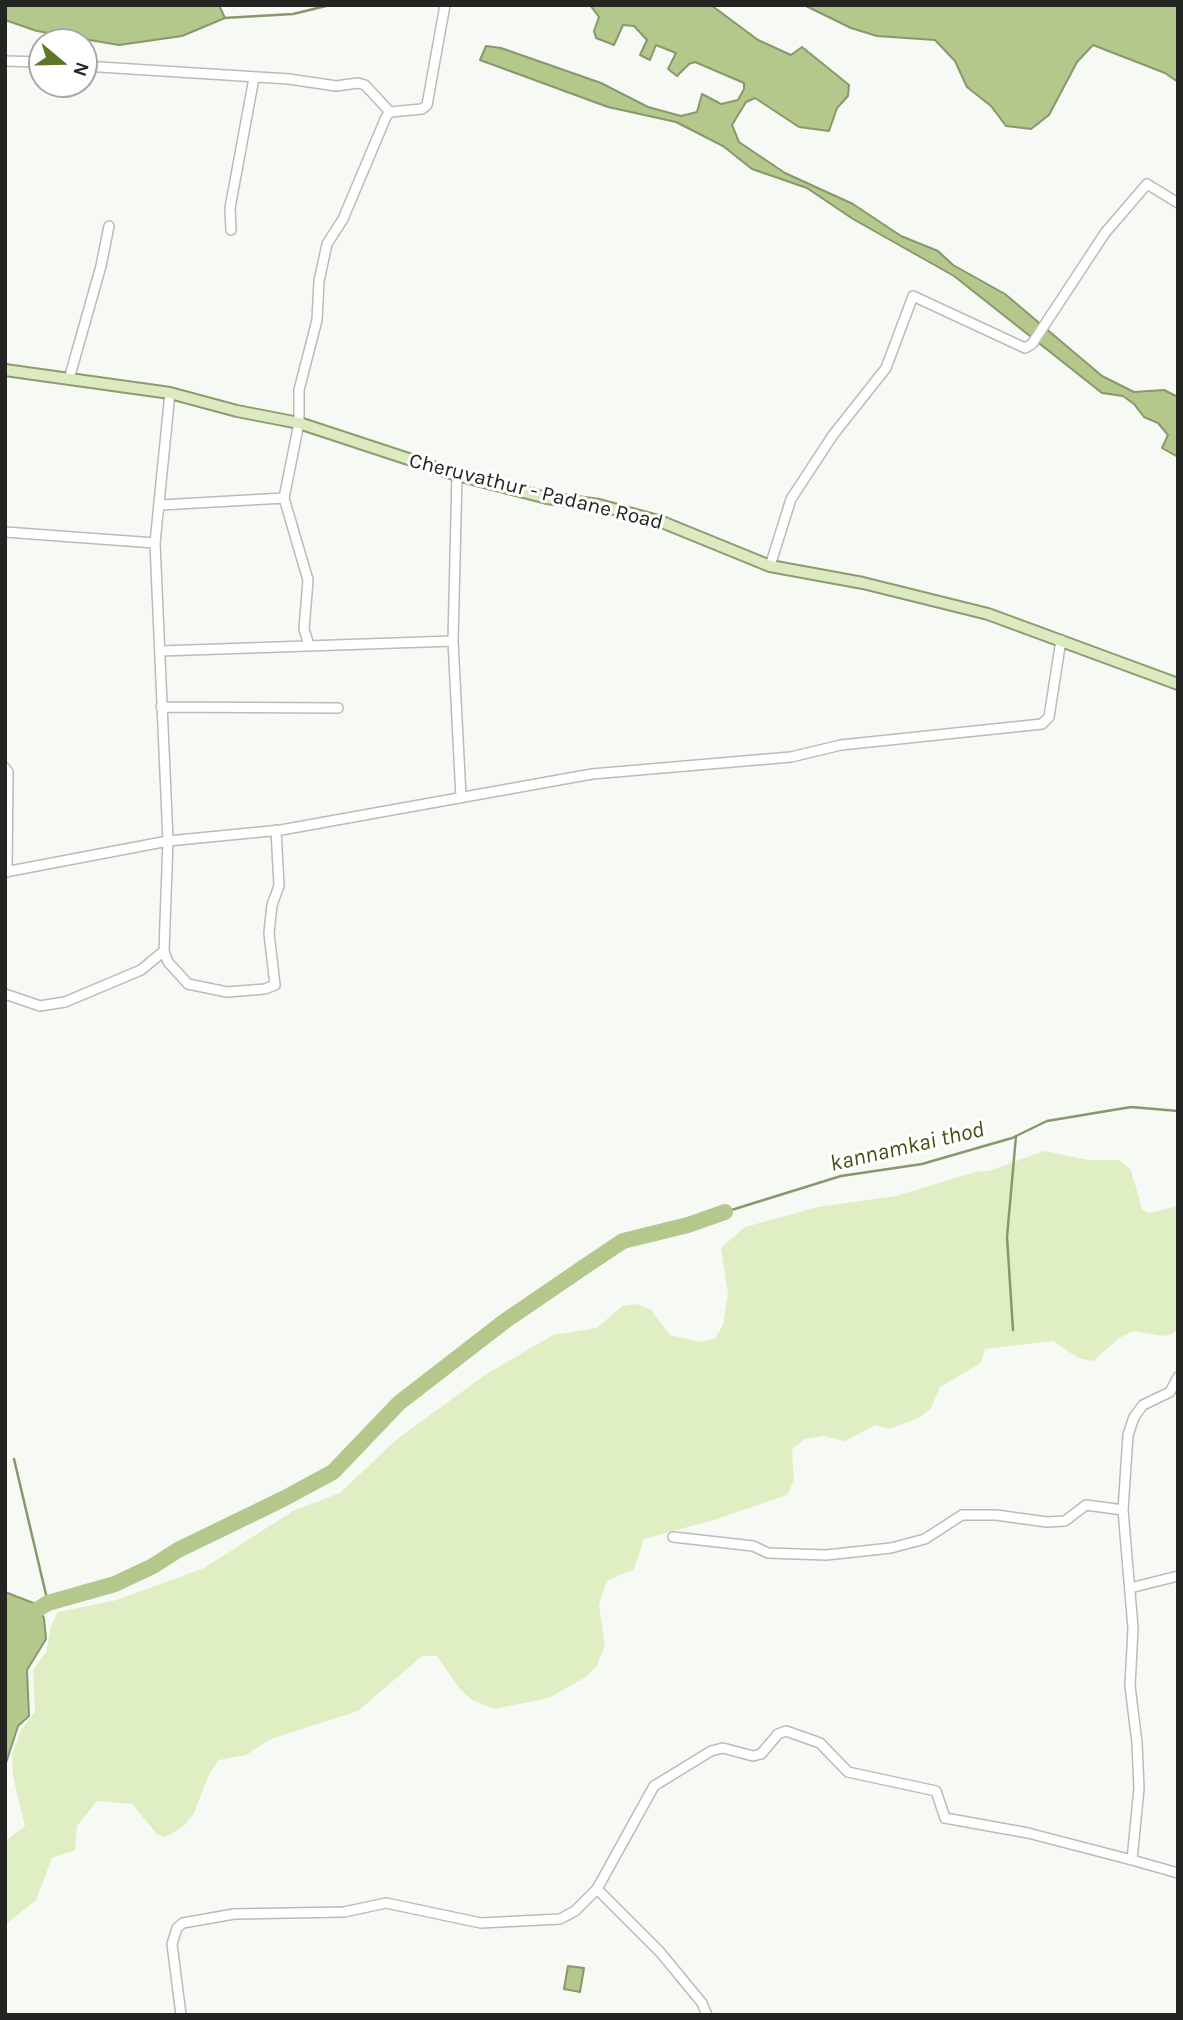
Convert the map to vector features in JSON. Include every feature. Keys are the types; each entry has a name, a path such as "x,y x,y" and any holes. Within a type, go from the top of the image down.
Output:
{"main road":[{"name":"Cheruvathur - Padane Road","path":"5,370 170,393 237,411 299,423 457,475 547,498 599,505 632,513 770,566 922,597 988,614 1178,684"}],"street":[{"path":"390,112 422,109 428,105 445,5"},
{"path":"5,61 28,62"},
{"path":"98,67 337,86 365,85 390,112"},
{"path":"231,230 230,208 254,78"},
{"path":"309,645 304,629 308,580 284,498 299,423 299,390 317,320 322,261 390,112"},
{"path":"770,566 791,499 833,435 886,368 913,296 1020,348 1032,344 1105,233 1147,184 1178,203"},
{"path":"69,379 101,266 109,226"},
{"path":"170,393 161,505 155,543 168,841 164,951 167,962 188,984 200,988 240,992 275,985 269,933 272,905 279,886 276,830"},
{"path":"457,475 453,641 461,797"},
{"path":"161,505 284,498"},
{"path":"5,532 155,543"},
{"path":"5,768 8,772 6,872 168,841 276,830 626,769 791,757 841,745 1042,724 1049,717 1061,640"},
{"path":"161,651 453,641"},
{"path":"161,707 338,708"},
{"path":"5,994 40,1006 65,1002 141,971 164,951"},
{"path":"1132,1860 1139,1788 1138,1743 1130,1686 1133,1628 1123,1510 1128,1435 1134,1417 1143,1405 1170,1392 1178,1377"},
{"path":"673,1537 753,1546 768,1553 826,1555 891,1548 925,1539 962,1515 996,1515 1047,1522 1065,1521 1086,1506 1123,1510"},
{"path":"1130,1588 1178,1576"},
{"path":"181,2015 172,1944 177,1928 183,1923 234,1914 344,1912 386,1903 481,1923 560,1919 575,1911 597,1889 654,1786 710,1751 723,1748 753,1756 761,1754 778,1734 786,1731 820,1743 848,1772 936,1791 945,1818 1028,1833 1178,1873"},
{"path":"597,1889 660,1952 702,2003 707,2015"}],"shaded area":[{"path":"5,5 219,5 225,18 182,36 119,45 98,41 98,28 28,28 5,20"},
{"path":"590,5 711,5 758,40 791,55 802,47 849,85 848,96 837,108 829,131 799,127 755,98 746,102 732,125 739,142 785,173 853,204 901,236 938,251 953,265 1005,294 1102,376 1134,392 1164,390 1178,397 1178,457 1162,448 1168,435 1158,423 1144,417 1134,404 1123,396 1102,393 954,276 853,219 807,188 752,169 723,146 676,122 608,107 480,60 486,46 501,48 601,83 648,107 681,116 697,112 702,94 721,104 738,100 744,83 695,62 689,64 677,76 668,69 676,53 656,45 650,60 640,55 647,40 634,26 623,25 614,45 596,38 594,31 599,17"},
{"path":"804,5 1178,5 1178,82 1165,73 1093,45 1077,62 1049,115 1031,129 1006,126 991,106 967,87 955,61 935,40 877,36 851,28"},
{"path":"1044,1151 1088,1160 1119,1160 1131,1170 1142,1209 1149,1213 1178,1206 1178,1328 1172,1334 1164,1336 1133,1331 1119,1338 1093,1361 1078,1358 1053,1341 985,1349 981,1363 940,1387 931,1408 919,1418 889,1429 875,1425 845,1441 823,1436 805,1439 792,1449 794,1480 787,1495 717,1519 644,1539 634,1569 607,1581 599,1605 605,1645 596,1667 584,1678 549,1698 494,1709 472,1700 459,1688 437,1656 422,1656 358,1711 271,1739 246,1755 219,1760 209,1774 194,1813 184,1826 171,1834 164,1837 157,1834 132,1804 97,1801 77,1826 75,1850 52,1858 36,1900 5,1925 5,1841 25,1826 13,1776 12,1755 21,1730 35,1712 33,1670 46,1652 51,1626 58,1612 117,1600 204,1568 293,1511 340,1493 396,1440 485,1375 553,1335 597,1328 622,1306 637,1304 651,1310 670,1335 701,1342 715,1338 723,1325 728,1294 721,1248 745,1227 818,1207 896,1196 975,1172 989,1171"},
{"path":"5,1592 36,1604 44,1618 46,1639 27,1670 29,1716 18,1726 5,1766"},
{"path":"568,1966 584,1968 580,1992 564,1989"}],"waterway":[{"path":"224,18 293,14 330,5"},
{"name":"kannamkai thod","path":"725,1212 841,1176 922,1164 1012,1138 1047,1121 1131,1107 1178,1111"},
{"path":"1013,1330 1007,1237 1016,1136"},
{"path":"5,1629 48,1603 115,1584 153,1566 178,1550 333,1472 399,1403 505,1321 623,1241 688,1225 725,1212"},
{"path":"14,1459 48,1603"}]}
